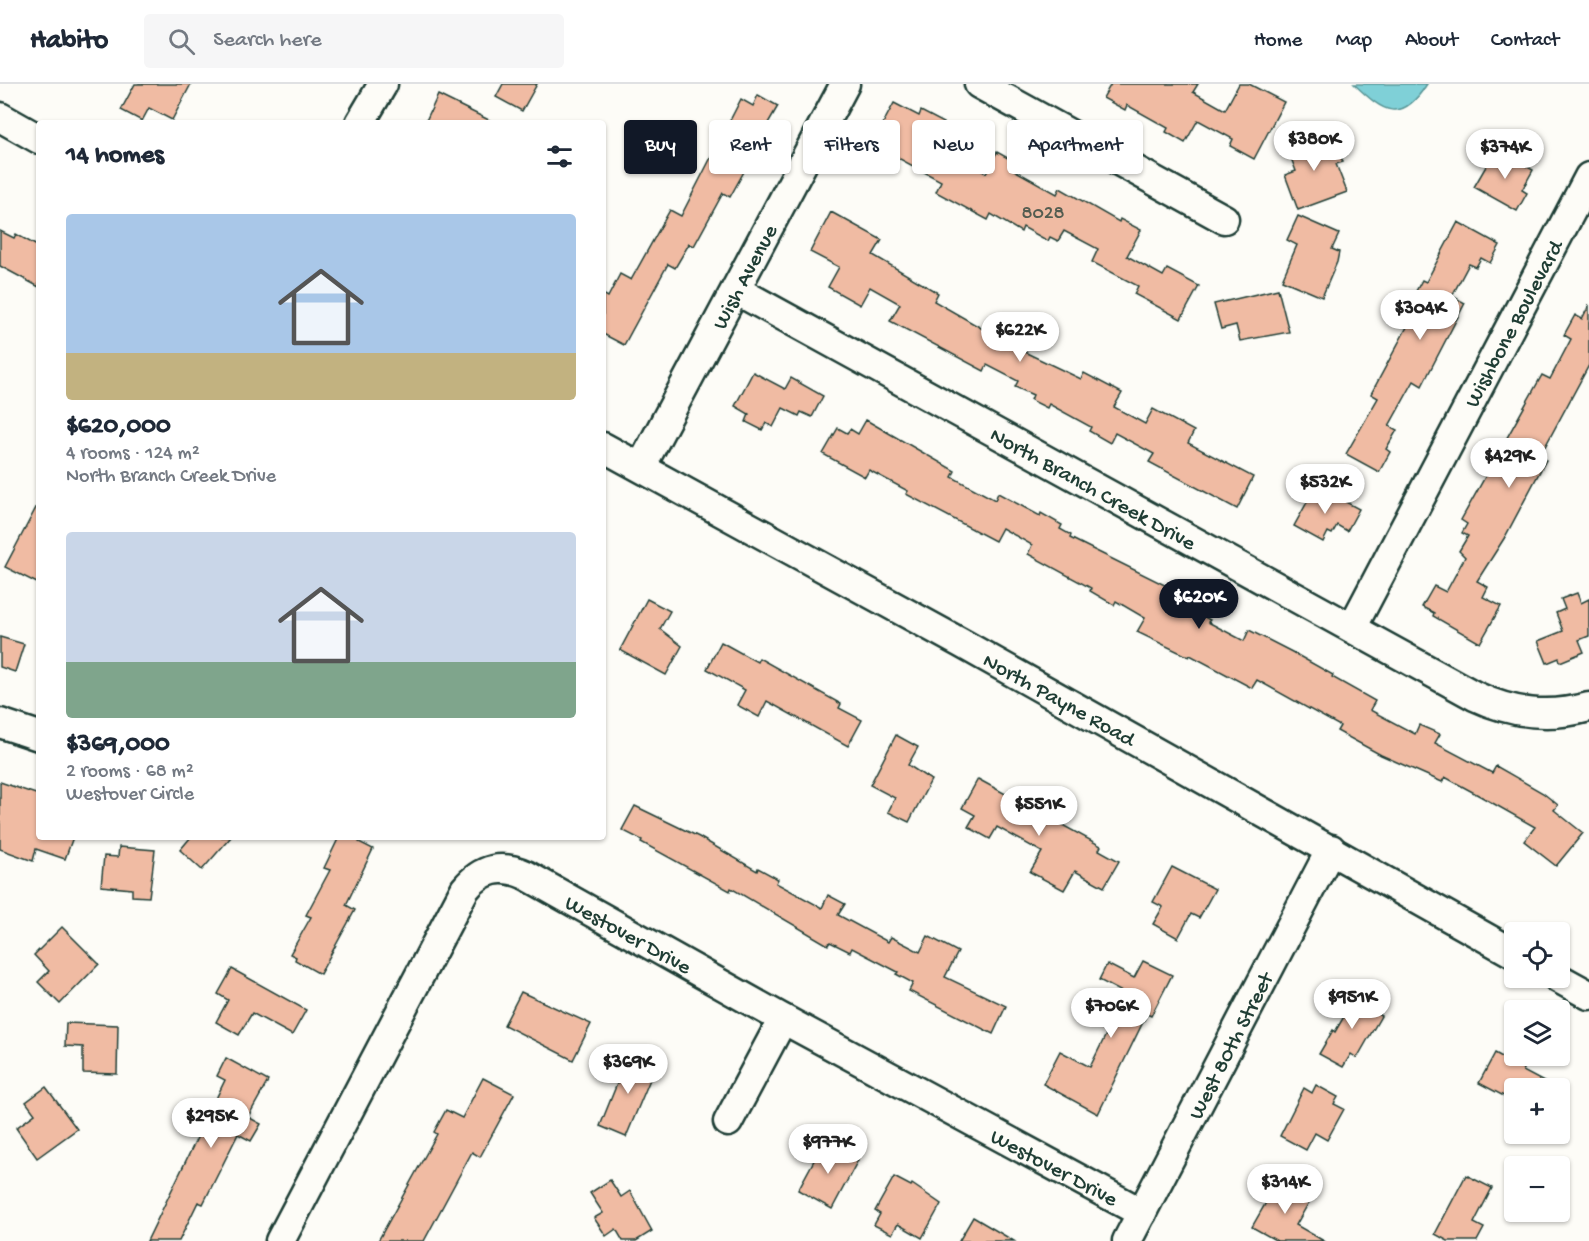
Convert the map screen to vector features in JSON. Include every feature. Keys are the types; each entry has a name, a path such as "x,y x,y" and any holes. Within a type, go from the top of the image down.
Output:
{"street":[{"path":"362,120 383,84"},
{"name":"Wish Avenue","path":"641,467 845,84"},
{"path":"979,84 1224,219"},
{"path":"0,117 36,137"},
{"name":"Wishbone Boulevard","path":"1352,628 1589,177"},
{"name":"North Branch Creek Drive","path":"736,290 1492,704 1533,714 1556,714 1589,707"},
{"name":"North Payne Road","path":"606,449 1331,849 1504,948"},
{"path":"0,723 36,735"},
{"name":"West 80th Street","path":"1128,1241 1331,849"},
{"name":"Westover Drive","path":"280,1241 465,888 484,872 503,868 526,875 783,1019 1142,1213"},
{"path":"1570,985 1589,995"},
{"path":"728,1122 783,1019"}],"water":[{"path":"1354,84 1427,84 1409,105 1392,110 1374,102"}],"building":[{"path":"135,84 191,84 172,120 149,108 143,120 121,110"},
{"path":"503,84 537,84 522,111 496,97"},
{"path":"1111,84 1198,84 1193,92 1225,110 1239,84 1249,84 1284,102 1254,159 1230,146 1233,139 1198,120 1185,143 1166,132 1168,128 1127,105 1125,110 1103,98"},
{"path":"438,95 489,120 426,120"},
{"path":"758,95 778,106 770,120 730,120 741,99 753,106"},
{"path":"894,103 919,116 921,111 938,120 912,120 912,165 900,159 900,120 885,120"},
{"path":"1319,133 1325,148 1336,144 1343,162 1336,164 1347,192 1298,210 1285,175 1296,171 1286,145"},
{"path":"1496,149 1533,170 1522,190 1527,193 1517,211 1474,187"},
{"path":"997,152 1007,158 1007,174 1021,174 1057,194 1060,188 1119,222 1120,219 1141,230 1127,256 1163,276 1167,269 1199,286 1181,319 1134,294 1138,286 1092,262 1098,249 1064,231 1058,241 1050,237 1048,241 1023,227 1021,232 991,214 988,220 936,192 941,181 928,174 995,174"},
{"path":"709,161 709,174 743,174 730,197 723,193 694,246 689,244 675,268 668,264 624,345 606,336 606,296 608,297 620,274 631,280 670,210 681,216"},
{"path":"831,212 882,240 873,255 938,293 934,301 1016,348 1081,379 1084,373 1122,393 1114,407 1145,424 1153,409 1194,431 1188,443 1253,477 1237,509 1149,462 1154,454 1115,433 1110,443 1089,431 1091,427 1049,404 1047,408 1031,400 1033,395 1015,387 1018,381 987,365 984,371 890,321 900,304 870,287 860,305 828,287 839,267 810,252"},
{"path":"1298,216 1339,234 1332,249 1339,252 1337,262 1322,297 1282,280 1297,245 1287,240"},
{"path":"1458,222 1500,245 1490,263 1481,258 1476,267 1469,264 1452,296 1465,303 1422,386 1414,381 1389,426 1397,430 1386,449 1390,452 1379,472 1346,454 1378,398 1371,394 1408,325 1400,321 1422,280 1426,282"},
{"path":"0,231 14,238 16,234 36,245 36,285 0,266"},
{"path":"1278,289 1289,332 1240,341 1236,325 1221,329 1214,304"},
{"path":"1589,305 1589,365 1540,456 1546,460 1505,537 1477,581 1488,587 1483,597 1501,606 1480,643 1433,616 1434,613 1422,607 1434,586 1446,592 1465,557 1459,551 1468,536 1462,533 1467,524 1461,520 1542,375 1550,379 1571,339 1564,335 1575,315 1582,319"},
{"path":"753,372 785,389 791,378 823,396 812,417 801,412 799,416 783,408 773,427 766,423 762,430 746,422 749,414 735,406"},
{"path":"866,420 955,471 952,477 995,500 998,493 1040,516 1041,513 1062,525 1060,529 1071,535 1070,538 1187,596 1183,605 1210,620 1208,622 1244,641 1249,630 1333,675 1332,677 1375,701 1370,710 1415,734 1419,725 1440,734 1435,743 1492,773 1496,766 1543,793 1558,805 1554,810 1583,833 1556,866 1524,841 1535,827 1480,796 1445,777 1442,782 1381,755 1337,731 1340,726 1257,680 1252,688 1190,655 1189,657 1137,632 1145,618 1116,601 1114,605 1090,591 1091,588 1028,554 1032,545 1002,528 995,541 906,494 908,491 869,470 865,477 823,454 838,428 847,433 850,429 858,434"},
{"path":"1316,486 1359,509 1347,531 1337,525 1332,534 1328,532 1323,542 1294,526"},
{"path":"36,508 36,582 5,567"},
{"path":"1577,593 1581,603 1589,599 1589,636 1579,640 1584,652 1560,662 1559,658 1547,663 1538,641 1563,631 1556,613 1565,609 1561,599"},
{"path":"647,599 670,611 660,629 682,646 666,675 620,650"},
{"path":"0,637 24,644 15,672 0,667"},
{"path":"721,642 757,662 759,658 841,704 839,708 862,720 848,746 767,701 759,717 737,705 745,690 707,669"},
{"path":"896,735 918,747 908,765 931,780 909,822 888,812 895,798 870,785"},
{"path":"978,779 1101,846 1099,850 1119,861 1104,887 1075,871 1064,890 1030,872 1042,852 997,827 990,839 968,827 975,815 962,808"},
{"path":"0,782 36,794 36,840 72,840 65,859 36,849 33,861 0,849"},
{"path":"635,806 699,837 757,871 758,868 778,879 776,883 822,908 828,895 845,904 838,915 888,942 891,937 920,952 928,936 958,952 945,977 1006,1006 993,1034 909,991 913,983 896,974 898,972 852,948 850,952 830,942 828,945 731,888 730,891 622,830"},
{"path":"188,840 228,840 202,870 180,850"},
{"path":"338,840 360,840 359,842 373,849 346,905 355,910 320,974 295,960 296,957 290,954 311,917 306,915 330,870 324,868"},
{"path":"119,847 155,850 149,897 132,896 132,889 101,886 104,856 118,857"},
{"path":"1172,867 1215,889 1199,918 1191,914 1178,938 1153,924 1163,907 1153,902"},
{"path":"62,927 99,964 60,1004 38,982 49,971 34,955"},
{"path":"1143,961 1172,975 1151,1016 1147,1014 1098,1114 1043,1084 1060,1051 1090,1067 1126,994 1099,980 1107,964 1134,978"},
{"path":"232,969 306,1010 292,1035 252,1013 239,1035 216,1022 228,1000 218,994"},
{"path":"1360,989 1379,1000 1372,1011 1381,1016 1357,1058 1351,1054 1343,1067 1319,1054"},
{"path":"521,992 591,1024 573,1060 504,1025"},
{"path":"66,1023 118,1025 117,1074 83,1073 83,1047 65,1046"},
{"path":"1495,1053 1504,1058 1504,1066 1519,1066 1536,1078 1504,1078 1504,1096 1479,1083"},
{"path":"629,1054 656,1065 626,1137 600,1126"},
{"path":"226,1058 268,1081 248,1117 261,1124 251,1141 238,1134 203,1204 198,1202 179,1241 147,1241 225,1080 217,1076"},
{"path":"483,1078 514,1094 480,1157 472,1152 424,1241 378,1241 437,1134 434,1132 446,1110 462,1118"},
{"path":"1316,1085 1338,1097 1334,1104 1344,1109 1327,1140 1315,1133 1306,1150 1280,1136 1304,1088 1312,1093"},
{"path":"46,1087 77,1129 37,1158 16,1128 35,1114 26,1102"},
{"path":"824,1142 858,1160 832,1209 798,1190"},
{"path":"1466,1175 1492,1188 1474,1223 1484,1228 1477,1241 1448,1241 1435,1234"},
{"path":"894,1177 911,1186 912,1184 941,1204 922,1238 898,1224 892,1234 874,1225 880,1214 875,1211"},
{"path":"1280,1178 1312,1197 1296,1225 1324,1241 1277,1241 1252,1227"},
{"path":"610,1180 621,1197 630,1191 652,1231 636,1241 623,1241 616,1229 606,1236 594,1218 603,1213 590,1193"},
{"path":"973,1217 1014,1241 959,1241"}]}
